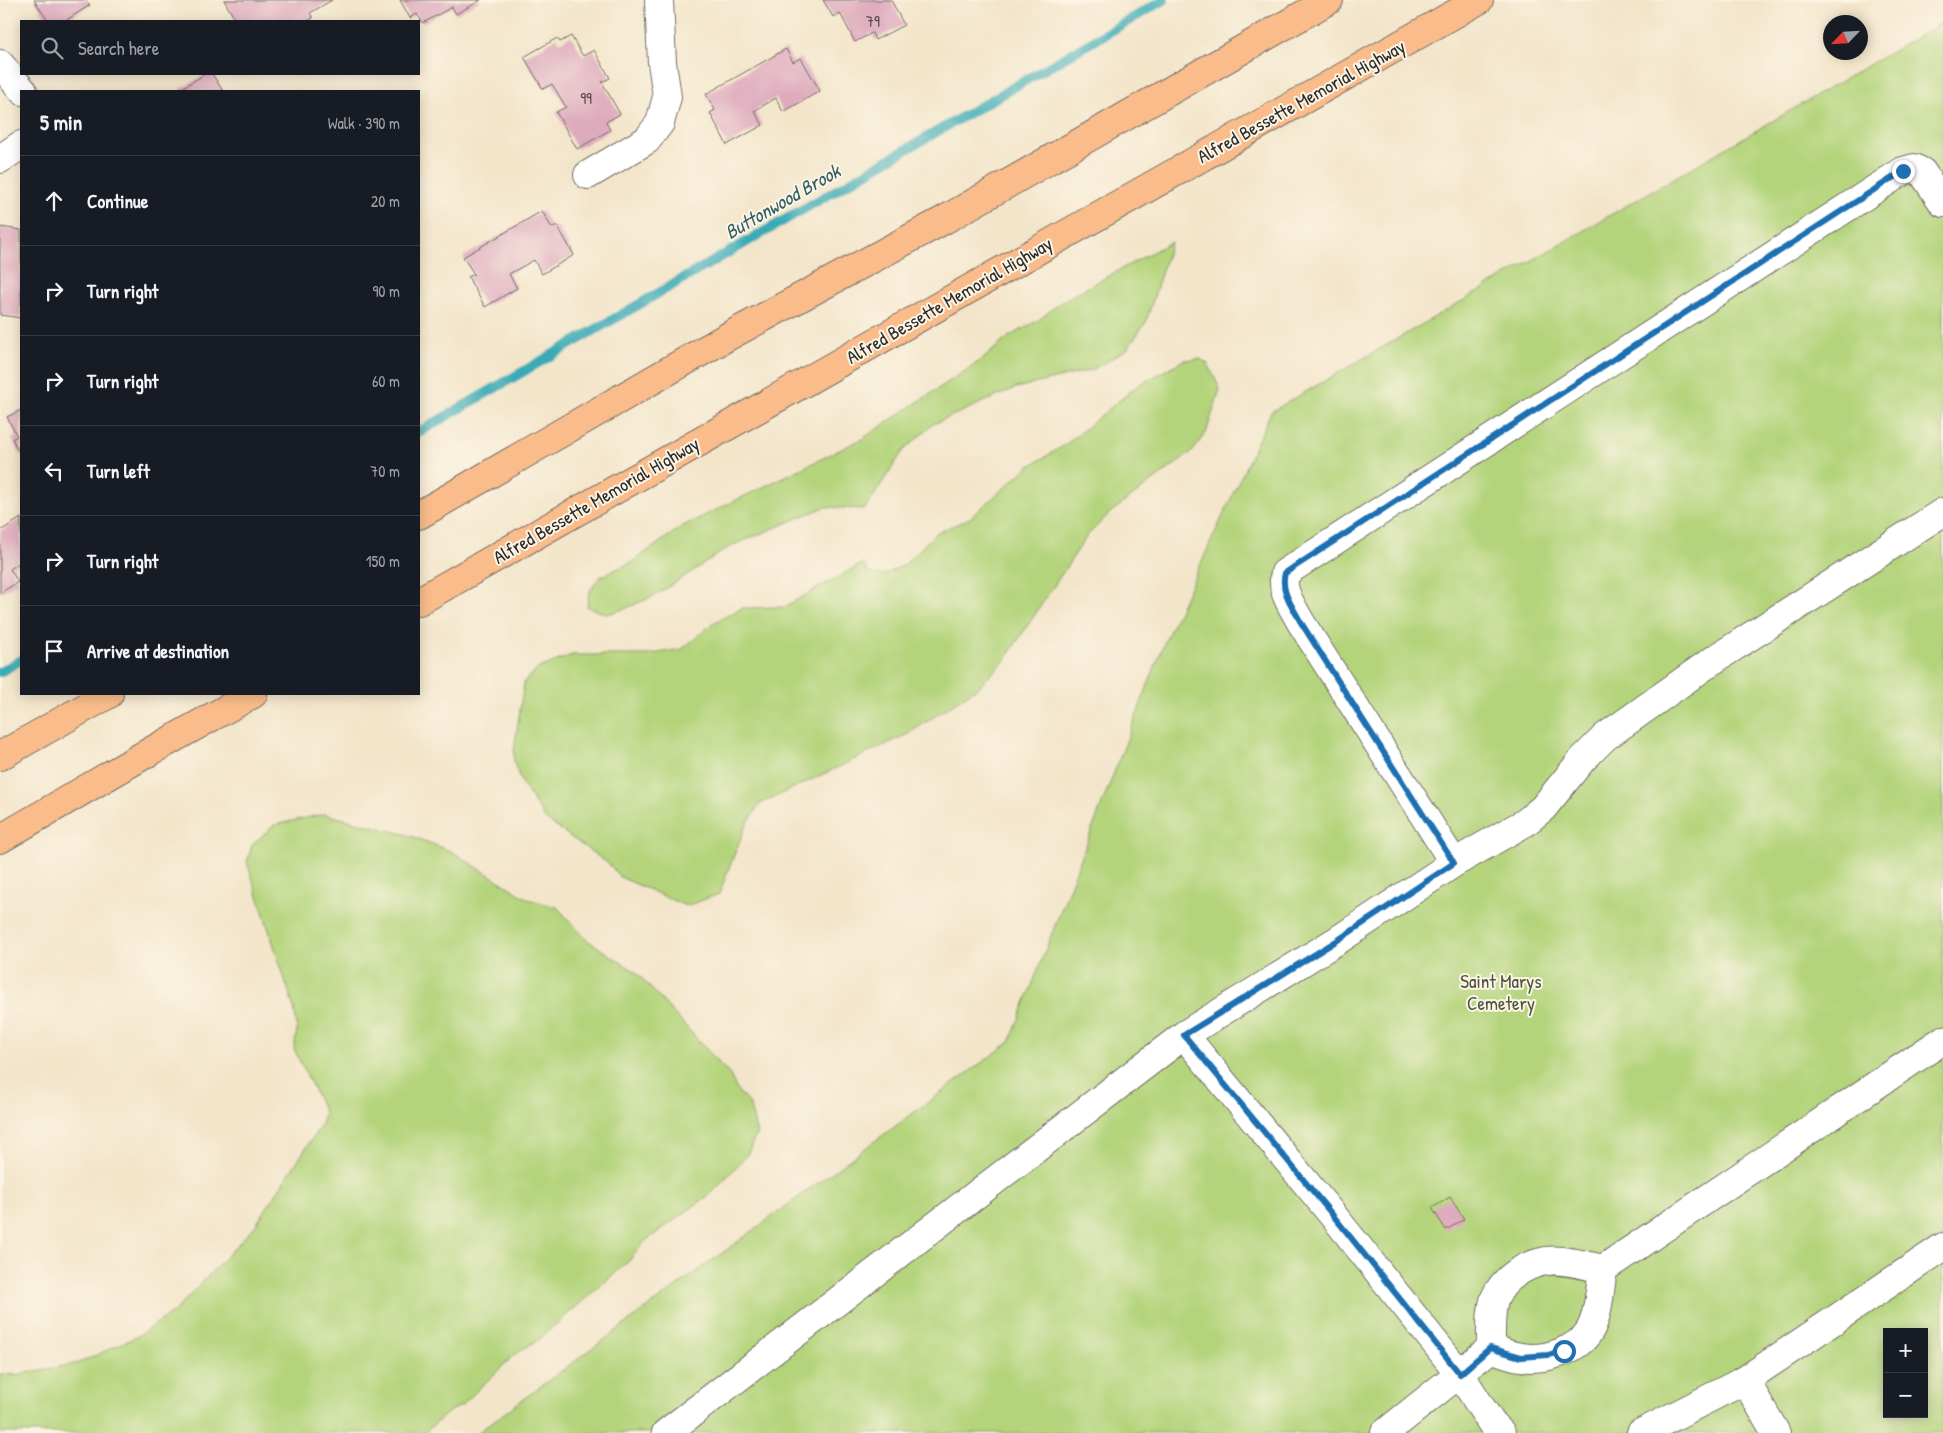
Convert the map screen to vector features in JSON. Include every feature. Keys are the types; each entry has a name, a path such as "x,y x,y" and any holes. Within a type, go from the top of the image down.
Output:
{"highway":[{"path":"420,515 727,337 944,220 1329,0"},
{"name":"Alfred Bessette Memorial Highway","path":"420,600 1479,0"},
{"path":"0,756 108,695"},
{"path":"0,839 251,695"}],"street":[{"path":"588,175 647,140 660,123 667,97 662,62 659,0"},
{"path":"0,64 22,90"},
{"path":"0,159 20,146"},
{"path":"1454,863 1300,621 1282,584 1285,573 1903,171 1914,168 1922,172 1943,203"},
{"path":"666,1433 1184,1035 1338,940 1454,863 1526,822 1543,808 1582,760 1605,737 1709,663 1943,512"},
{"path":"1184,1035 1340,1224 1460,1374 1492,1424 1501,1433"},
{"path":"1385,1433 1490,1348 1494,1299 1508,1279 1526,1268 1546,1261 1574,1263 1603,1269 1943,1040"},
{"path":"1641,1433 1744,1380 1943,1247"},
{"path":"1490,1348 1521,1357 1548,1355 1564,1351 1578,1344 1590,1329 1595,1314 1603,1269"},
{"path":"1744,1380 1776,1433"}],"green space":[{"name":"Saint Marys Cemetery","path":"1943,22 1943,1433 477,1433 1010,1042 1165,641 1271,412"},
{"path":"1171,242 1146,322 1127,349 1092,370 1016,388 933,424 903,451 865,509 825,507 731,546 656,595 627,608 607,614 587,607 589,592 600,577 632,562 683,526 862,439 983,359 1007,338 1040,319 1062,301"},
{"path":"1200,359 1208,364 1220,389 1206,433 1193,451 1111,512 1087,536 1004,661 981,685 908,734 760,804 745,827 719,894 686,906 620,877 609,864 545,819 522,783 514,763 524,682 539,668 572,655 647,655 682,649 715,622 742,608 784,607 863,563 869,573 884,575 904,565 936,533 970,518 1028,467 1065,445 1137,386 1184,360"},
{"path":"324,814 408,835 451,851 528,899 557,907 587,940 636,972 730,1075 738,1092 749,1103 757,1133 747,1155 712,1193 644,1242 631,1259 539,1339 514,1355 462,1405 450,1411 424,1433 0,1433 0,1374 16,1375 79,1363 138,1336 175,1311 255,1226 319,1128 325,1113 294,1049 297,1030 294,1008 247,862 252,845 274,825"}],"building":[{"path":"34,0 86,0 90,5 67,20 47,20"},
{"path":"224,0 332,0 310,13 313,18 310,20 235,20"},
{"path":"400,0 481,0 456,14 452,7 423,23 417,14 410,18"},
{"path":"823,0 891,0 904,25 875,40 872,33 855,42 840,13 833,17"},
{"path":"571,36 583,56 594,50 610,78 602,82 620,114 606,122 610,130 577,149 556,112 566,107 552,84 543,89 524,57 557,38 560,42"},
{"path":"786,49 793,62 801,58 820,91 783,112 776,98 754,111 763,125 727,145 710,113 715,110 706,94"},
{"path":"203,75 213,75 222,90 179,90"},
{"path":"542,211 552,228 557,225 574,255 542,274 534,260 509,274 517,288 485,307 468,277 474,274 463,257"},
{"path":"0,227 20,230 20,318 0,315"},
{"path":"20,410 20,454 12,439 17,436 7,417"},
{"path":"20,519 20,563 10,569 18,582 0,593 0,531"},
{"path":"1450,1197 1464,1219 1446,1230 1432,1208"}],"waterway":[{"name":"Buttonwood Brook","path":"420,431 1164,0"},
{"name":"Buttonwood Brook","path":"0,672 20,661"}],"route":[{"path":"1564,1351 1548,1355 1521,1357 1490,1348 1460,1374 1340,1224 1184,1035 1338,940 1454,863 1300,621 1282,584 1285,573 1376,512 1903,171"}]}
